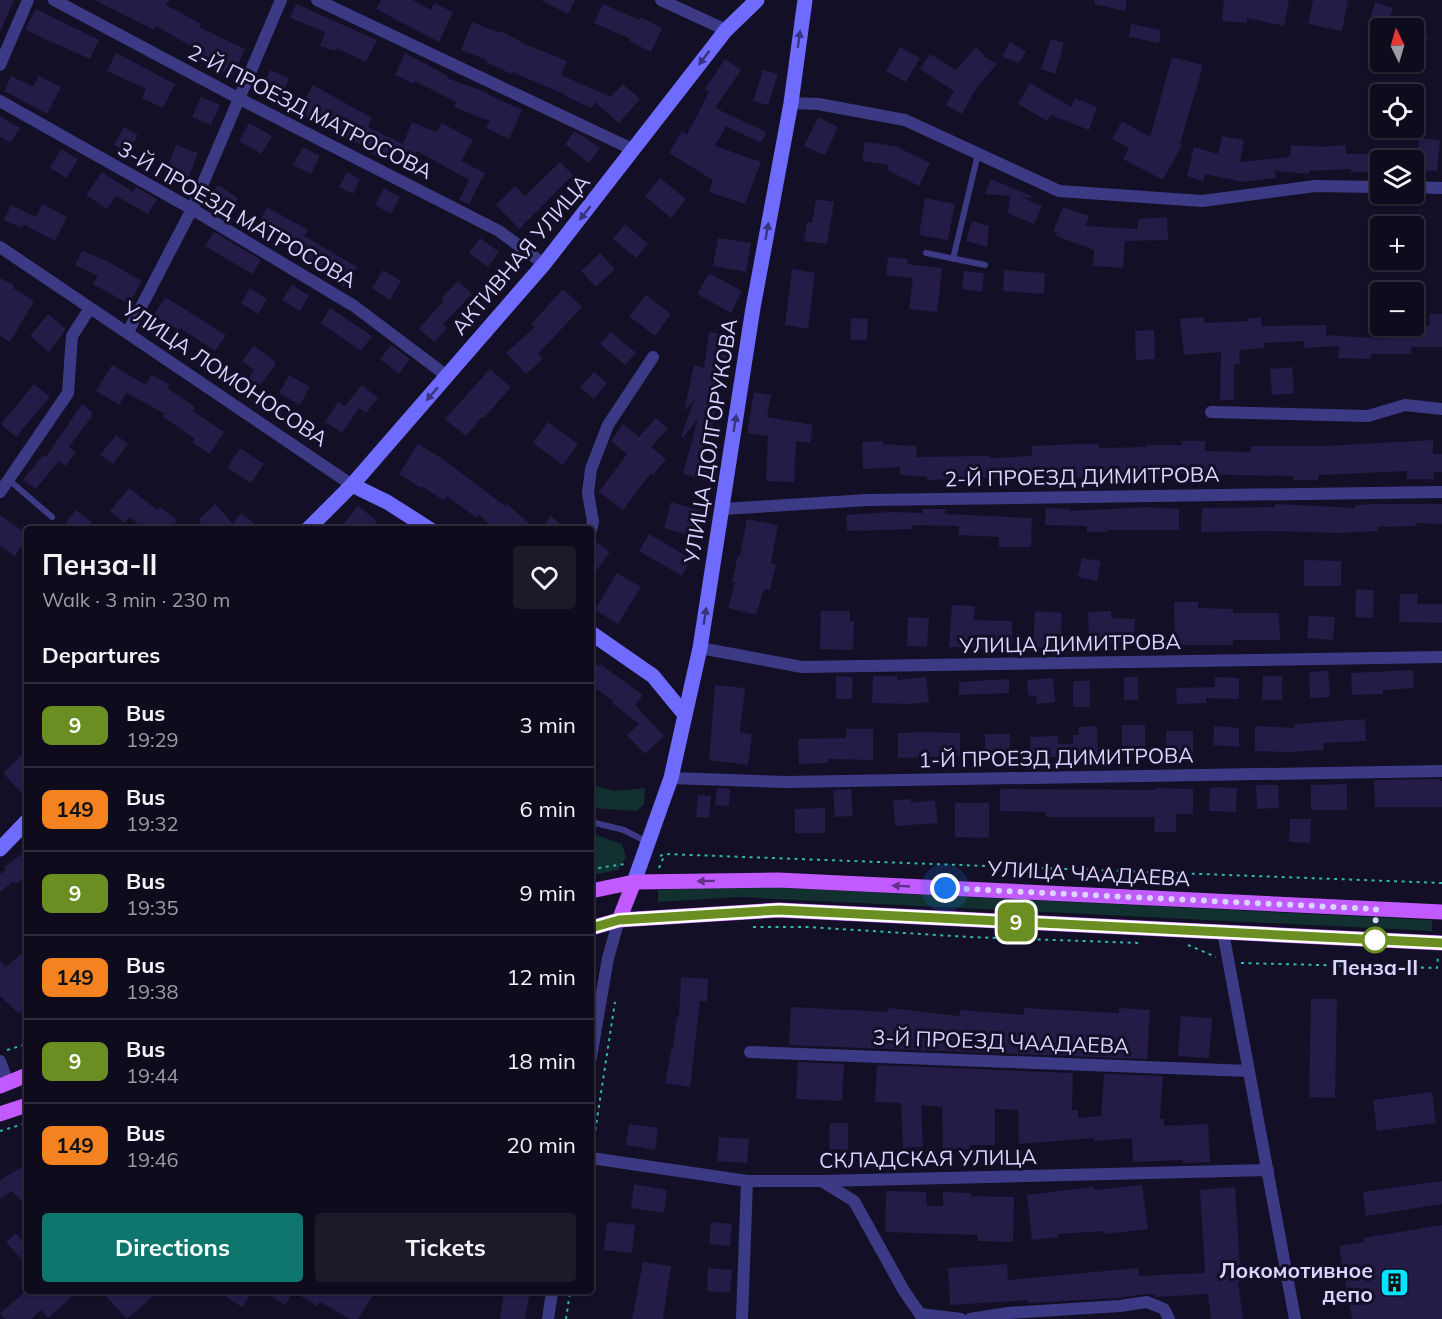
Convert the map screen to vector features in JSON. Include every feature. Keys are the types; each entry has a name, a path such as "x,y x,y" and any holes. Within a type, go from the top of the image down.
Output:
{"main road":[{"name":"АКТИВНАЯ УЛИЦА","path":"311,526 352,485 544,264 726,30 757,0"},
{"name":"УЛИЦА ДОЛГОРУКОВА","path":"634,882 671,778 700,648 753,308 790,104 805,0"},
{"name":"УЛИЦА ЛОМОНОСОВА","path":"352,485 387,502 425,526"},
{"path":"594,635 653,676 685,715"},
{"path":"0,849 24,824"},
{"name":"УЛИЦА ЧААДАЕВА","path":"594,890 634,882 777,880 1442,912"},
{"path":"619,920 634,882"},
{"path":"594,927 619,920 779,910 1441,943"},
{"path":"4,1084 24,1076"},
{"path":"0,1114 24,1107"}],"street":[{"path":"0,65 28,0"},
{"name":"2-Й ПРОЕЗД МАТРОСОВА","path":"54,0 238,98 499,231 544,264"},
{"path":"128,332 192,209 281,0"},
{"path":"317,0 634,150"},
{"path":"661,0 726,30"},
{"name":"3-Й ПРОЕЗД МАТРОСОВА","path":"0,102 192,209 354,306 447,376"},
{"path":"790,104 818,104 905,120 1059,191 1202,201 1315,186 1370,187"},
{"path":"1424,187 1442,188"},
{"name":"УЛИЦА ЛОМОНОСОВА","path":"0,247 352,485"},
{"path":"0,492 5,476 68,393 72,336 90,308"},
{"path":"592,526 588,494 591,469 608,425 653,357"},
{"path":"1211,412 1368,416 1405,405 1442,409"},
{"name":"2-Й ПРОЕЗД ДИМИТРОВА","path":"722,509 867,500 1442,492"},
{"name":"УЛИЦА ДИМИТРОВА","path":"700,648 802,667 1442,657"},
{"name":"1-Й ПРОЕЗД ДИМИТРОВА","path":"671,778 787,782 1442,771"},
{"path":"594,1040 608,958 619,920"},
{"path":"1223,932 1295,1319"},
{"name":"3-Й ПРОЕЗД ЧААДАЕВА","path":"750,1052 1250,1071"},
{"path":"0,1061 4,1084"},
{"name":"СКЛАДСКАЯ УЛИЦА","path":"594,1158 747,1181 1268,1170"},
{"path":"742,1319 747,1181"},
{"path":"822,1181 854,1201 904,1291 920,1314 961,1319"},
{"path":"548,1319 552,1294"},
{"path":"970,1319 1008,1313 1120,1306 1147,1302 1164,1309 1169,1319"}],"lane":[{"path":"953,259 978,154"},
{"path":"926,253 985,265"},
{"path":"5,476 52,517"},
{"path":"594,823 624,830 649,844"}],"path":[{"path":"665,854 1442,883"},
{"path":"748,927 807,927 1142,944"},
{"path":"1437,968 1441,943"},
{"path":"1188,945 1229,962 1442,968"},
{"path":"594,1138 615,1000"},
{"path":"0,1053 24,1045"},
{"path":"0,1131 24,1124"},
{"path":"566,1319 570,1294"}],"green space":[{"path":"594,786 614,791 645,788 644,804 637,811 594,808"},
{"path":"594,834 622,844 626,857 618,870 594,874"},
{"path":"749,886 1432,920 1432,931 739,897 658,902 658,890"}],"building":[{"path":"0,0 14,0 0,32"},
{"path":"94,0 169,0 166,5 201,24 199,27 245,49 233,76 196,59 200,51 156,26 154,30"},
{"path":"381,0 413,0 431,10 434,3 453,12 439,42 376,9"},
{"path":"541,0 575,0 568,14"},
{"path":"1095,0 1127,0 1125,11 1094,4"},
{"path":"1224,0 1289,0 1284,26 1247,18 1247,23 1222,21"},
{"path":"1313,0 1348,0 1342,31 1308,24"},
{"path":"1375,2 1393,8 1390,18 1370,18"},
{"path":"296,4 377,40 366,62 336,48 335,51 320,46 325,32 290,18"},
{"path":"603,4 640,20 641,17 662,28 651,52 629,41 631,39 594,23"},
{"path":"36,9 99,40 90,59 25,30"},
{"path":"472,22 500,33 501,31 525,44 567,61 561,75 611,97 623,84 640,99 619,123 595,102 592,108 512,72 511,74 486,62 487,60 461,50"},
{"path":"1131,24 1161,30 1159,43 1129,37"},
{"path":"1424,35 1428,36 1424,55"},
{"path":"1051,39 1064,43 1055,74 1041,69"},
{"path":"1010,42 1026,51 1019,63 1002,57"},
{"path":"900,47 920,58 906,82 886,71"},
{"path":"976,47 984,54 983,56 997,64 977,87 962,114 946,105 954,91 920,69 930,54 956,70"},
{"path":"116,53 175,84 163,108 142,98 146,89 107,71"},
{"path":"405,53 448,76 447,78 488,93 522,110 509,139 486,128 490,121 454,107 456,102 415,81 414,84 395,75"},
{"path":"1172,57 1203,65 1180,144 1182,145 1163,180 1123,159 1129,148 1112,139 1122,121 1150,137"},
{"path":"725,59 741,70 715,108 766,132 761,143 726,126 715,146 761,162 745,204 709,192 713,180 669,153 682,131 687,135 709,92 705,89"},
{"path":"270,70 289,78 281,98 262,90"},
{"path":"763,70 778,74 768,105 753,101"},
{"path":"11,76 33,87 39,76 61,87 47,114 4,91"},
{"path":"1030,83 1071,107 1075,98 1097,107 1089,130 1051,115 1047,121 1018,104"},
{"path":"313,85 372,118 368,127 403,144 412,122 436,132 442,123 473,140 461,161 485,173 469,204 459,200 469,180 417,151 413,160 390,150 385,160 370,153 371,150 298,113"},
{"path":"201,97 220,105 211,125 192,117"},
{"path":"0,116 20,128 11,143 0,137"},
{"path":"818,117 838,127 825,155 804,146"},
{"path":"249,123 272,136 261,154 239,141"},
{"path":"124,127 138,135 128,153 114,145"},
{"path":"575,131 600,148 589,163 565,144"},
{"path":"1222,136 1244,140 1240,162 1290,157 1291,145 1327,147 1346,145 1346,154 1370,154 1370,172 1351,172 1351,169 1309,171 1309,174 1275,171 1276,178 1243,182 1205,174 1203,181 1187,176 1194,147 1218,154"},
{"path":"1419,138 1440,140 1437,171 1424,170 1424,150 1418,150"},
{"path":"865,142 895,146 930,163 919,186 887,170 889,165 862,161"},
{"path":"176,145 198,153 187,181 165,173"},
{"path":"303,147 320,156 311,174 293,165"},
{"path":"61,149 78,159 67,178 50,168"},
{"path":"560,162 573,175 519,229 496,205 515,186 525,196"},
{"path":"102,172 133,192 136,187 157,199 148,214 116,196 107,209 86,195"},
{"path":"347,172 360,179 353,194 339,187"},
{"path":"660,178 686,199 671,218 645,196"},
{"path":"991,179 1031,196 1030,198 1022,197 1042,206 1034,224 1008,213 1010,196 985,194"},
{"path":"218,185 238,198 225,218 204,204"},
{"path":"384,188 400,197 391,214 375,205"},
{"path":"925,198 955,204 948,240 919,235"},
{"path":"816,199 834,202 827,244 804,241 807,222 812,223"},
{"path":"42,204 67,217 55,241 24,225 22,228 4,220 11,205 36,217"},
{"path":"267,207 308,230 304,236 357,267 344,287 304,262 307,257 278,239 280,236 258,225"},
{"path":"1063,207 1089,216 1085,226 1138,229 1138,219 1167,217 1168,240 1125,241 1123,268 1093,266 1094,250 1056,236 1057,233 1053,232"},
{"path":"972,221 989,226 987,247 966,241"},
{"path":"625,224 648,244 636,258 613,239"},
{"path":"214,232 261,260 252,274 205,246"},
{"path":"480,238 499,252 488,267 469,253"},
{"path":"718,238 751,243 746,272 713,266"},
{"path":"82,251 107,261 142,281 129,304 93,284 98,276 75,265"},
{"path":"600,253 615,269 596,287 581,271"},
{"path":"888,257 908,259 907,264 942,268 937,312 909,309 913,278 886,275"},
{"path":"792,269 815,273 808,329 785,325"},
{"path":"383,270 401,281 390,300 372,288"},
{"path":"1004,270 1045,273 1044,294 1003,291"},
{"path":"964,271 984,273 982,292 962,289"},
{"path":"709,273 742,291 731,313 697,294"},
{"path":"0,278 14,285 13,288 34,301 10,342 0,336"},
{"path":"458,281 472,294 443,324 447,328 435,342 419,329"},
{"path":"292,285 309,296 300,311 282,300"},
{"path":"250,288 267,299 258,314 241,303"},
{"path":"563,289 582,307 538,354 543,359 526,374 506,353 535,327 531,324"},
{"path":"646,295 671,314 655,336 629,316"},
{"path":"165,297 226,335 215,351 180,328 179,330 154,315"},
{"path":"330,308 372,336 361,351 321,323"},
{"path":"48,314 66,329 49,352 30,336"},
{"path":"1430,314 1442,314 1442,347 1411,347 1411,354 1371,354 1371,359 1338,358 1339,346 1304,348 1304,341 1264,343 1264,348 1239,350 1240,364 1234,365 1234,400 1220,400 1221,352 1184,355 1180,319 1204,317 1204,323 1248,321 1247,319 1261,317 1262,326 1326,325 1326,335 1388,339 1388,336 1424,336 1424,326 1429,326"},
{"path":"851,318 868,319 867,340 850,340"},
{"path":"1154,330 1155,359 1136,360 1135,331"},
{"path":"611,332 636,353 625,365 600,344"},
{"path":"709,332 732,336 713,422 700,456 716,461 710,482 683,474 698,418 683,438 681,437 694,400 684,412 694,365 704,368"},
{"path":"391,345 410,359 399,374 380,359"},
{"path":"254,346 275,361 275,365 259,387 248,379 254,370 242,361"},
{"path":"112,365 146,385 151,375 169,384 167,388 195,407 193,411 224,432 210,454 193,443 195,439 162,416 164,413 126,393 119,405 96,391"},
{"path":"1292,367 1294,393 1272,395 1270,369"},
{"path":"490,369 511,387 466,436 445,419"},
{"path":"594,372 607,383 594,399 580,387"},
{"path":"289,375 310,387 300,405 279,393"},
{"path":"34,384 50,397 16,437 1,424"},
{"path":"362,385 378,398 366,413 359,408 342,433 325,422 338,402 345,406"},
{"path":"754,392 771,395 767,417 813,425 810,443 796,441 794,482 766,481 768,436 747,433"},
{"path":"82,404 92,412 92,416 69,447 76,452 65,466 59,461 36,489 23,480 43,455 46,457"},
{"path":"656,418 668,429 651,447 666,459 653,475 651,473 623,510 599,492 627,454 611,441 623,424 639,437"},
{"path":"548,422 578,444 563,465 533,443"},
{"path":"116,435 128,444 113,464 100,455"},
{"path":"1433,440 1433,454 1442,454 1442,472 1434,472 1434,479 1407,479 1407,471 1318,475 1318,480 1293,480 1293,476 1171,474 1171,477 1100,475 1100,478 1033,476 927,480 927,477 900,475 900,467 863,469 862,442 883,441 883,444 917,446 916,457 989,456 990,458 1032,456 1032,446 1077,444 1099,444 1099,448 1146,447 1146,445 1182,445 1182,441 1205,441 1205,451 1251,452 1251,446 1324,446"},
{"path":"418,444 440,457 505,506 507,504 532,526 491,526 479,515 477,518 447,496 444,501 399,474"},
{"path":"240,448 264,464 251,483 227,468"},
{"path":"129,488 157,510 160,507 177,520 173,526 140,526 130,517 125,523 110,511"},
{"path":"671,502 702,511 695,537 664,528"},
{"path":"215,504 233,524 241,513 257,526 203,526 198,520"},
{"path":"1275,504 1355,508 1355,505 1442,504 1442,524 1416,523 1416,526 1378,527 1378,531 1340,533 1201,532 1202,508 1275,507"},
{"path":"358,506 377,521 373,526 341,526"},
{"path":"1148,507 1179,509 1179,530 1087,532 1087,526 1045,525 1046,508 1070,509 1070,511"},
{"path":"923,509 945,509 945,514 1032,518 1031,547 999,547 999,537 959,535 959,526 912,525 912,529 847,531 846,515 890,512 923,513"},
{"path":"76,510 92,522 90,526 65,524"},
{"path":"0,515 24,532 24,542 15,556 0,546"},
{"path":"551,516 562,526 543,526"},
{"path":"747,519 778,525 771,563 776,564 770,590 764,589 756,615 728,608"},
{"path":"649,534 691,559 682,576 639,551"},
{"path":"594,540 610,552 594,574"},
{"path":"1082,558 1101,561 1097,581 1078,577"},
{"path":"1304,560 1341,561 1341,586 1304,586"},
{"path":"617,573 641,587 618,624 595,610"},
{"path":"1356,589 1374,590 1373,618 1355,617"},
{"path":"1400,594 1418,594 1417,604 1442,604 1442,623 1399,622"},
{"path":"1174,602 1198,602 1198,608 1233,609 1233,613 1279,613 1280,640 1233,640 1233,645 1175,645"},
{"path":"952,605 975,606 974,620 1012,621 1012,648 949,647"},
{"path":"821,611 850,611 850,621 854,621 853,650 820,649"},
{"path":"1035,611 1062,613 1060,649 1033,647"},
{"path":"1111,611 1111,618 1135,619 1134,642 1111,641 1111,643 1089,644 1088,612"},
{"path":"1309,616 1335,617 1333,640 1307,638"},
{"path":"908,617 929,618 927,647 907,646"},
{"path":"594,663 599,666 600,664 643,695 635,705 664,736 645,754 627,735 639,724 612,703 613,701 594,687"},
{"path":"1413,670 1414,688 1383,690 1383,694 1352,695 1351,673"},
{"path":"1328,671 1330,697 1310,698 1309,672"},
{"path":"836,676 853,677 852,699 836,699"},
{"path":"873,676 897,676 897,680 926,677 929,702 872,703"},
{"path":"1263,676 1282,676 1282,700 1262,700"},
{"path":"1124,677 1138,677 1138,700 1124,700"},
{"path":"1215,677 1239,678 1239,699 1206,698 1206,703 1177,704 1176,688 1215,687"},
{"path":"1053,678 1055,702 1037,704 1036,696 1028,695 1027,680"},
{"path":"1009,679 1009,693 959,695 959,682"},
{"path":"1073,681 1090,681 1090,707 1073,707"},
{"path":"715,685 745,688 740,732 752,734 748,765 709,760"},
{"path":"1365,719 1366,741 1323,743 1324,750 1255,751 1255,726 1295,728 1294,724"},
{"path":"1122,725 1145,725 1145,752 1122,752"},
{"path":"1097,726 1098,758 1079,759 1079,756 1031,758 1030,737 1058,736 1058,744 1073,744 1073,735 1079,735 1078,727"},
{"path":"1214,726 1239,728 1239,747 1213,745"},
{"path":"846,729 873,729 873,760 828,759 828,763 799,764 798,739 846,738"},
{"path":"1166,731 1193,731 1193,753 1166,753"},
{"path":"898,733 960,733 960,756 898,758"},
{"path":"985,734 1010,734 1010,756 985,757"},
{"path":"24,753 24,796 3,773"},
{"path":"1438,779 1442,781 1442,807 1375,807 1374,780"},
{"path":"1347,784 1347,810 1311,810 1311,785"},
{"path":"1256,785 1278,785 1279,808 1257,809"},
{"path":"717,788 730,789 729,806 715,805"},
{"path":"1155,788 1193,789 1193,814 1176,814 1176,832 1154,832 1155,817 1046,817 1046,812 1000,811 1000,789 1155,790"},
{"path":"1210,788 1237,788 1236,812 1209,811"},
{"path":"851,789 853,816 835,817 833,790"},
{"path":"698,795 711,796 709,818 696,817"},
{"path":"911,799 911,803 935,800 938,823 895,826 893,800"},
{"path":"955,803 989,803 989,838 955,837"},
{"path":"825,808 825,833 795,833 795,809"},
{"path":"1290,819 1311,819 1310,843 1289,842"},
{"path":"24,852 24,878 16,884 14,881 0,892 0,874 6,870 4,867"},
{"path":"24,952 24,1008 19,1014 0,996 0,961 6,967"},
{"path":"681,977 708,979 707,1001 700,1001 690,1087 665,1083 677,1017 679,1017"},
{"path":"1311,999 1337,999 1335,1098 1309,1097"},
{"path":"791,1007 888,1012 889,1008 960,1016 960,1010 1024,1015 1024,1008 1119,1013 1119,1008 1150,1010 1147,1059 789,1045"},
{"path":"1181,1016 1212,1018 1209,1058 1178,1056"},
{"path":"798,1062 844,1064 842,1101 796,1099"},
{"path":"877,1065 1073,1073 1072,1110 1078,1110 1078,1118 1101,1116 1104,1074 1163,1076 1160,1119 1164,1119 1164,1126 1208,1124 1210,1162 1183,1163 1183,1160 1133,1162 1132,1138 1094,1141 1094,1138 1019,1144 1018,1110 995,1109 995,1145 970,1145 971,1149 943,1149 942,1107 921,1105 923,1147 903,1148 901,1103 875,1102"},
{"path":"1432,1092 1436,1123 1377,1131 1373,1100"},
{"path":"830,1123 848,1123 848,1150 829,1149"},
{"path":"629,1124 658,1128 655,1150 626,1145"},
{"path":"719,1137 749,1139 747,1163 717,1161"},
{"path":"24,1166 24,1204 12,1191 0,1199 0,1180"},
{"path":"1442,1181 1442,1204 1366,1216 1363,1192"},
{"path":"634,1184 667,1190 664,1213 631,1208"},
{"path":"1142,1185 1148,1229 1105,1234 1105,1231 1058,1234 1058,1237 1032,1240 1027,1195 1094,1187 1095,1190"},
{"path":"1235,1187 1241,1282 1238,1282 1243,1319 1211,1319 1208,1294 1156,1297 1146,1294 1119,1298 950,1305 948,1268 1007,1264 1008,1280 1138,1268 1139,1276 1205,1273 1200,1190"},
{"path":"886,1191 926,1192 927,1206 943,1206 943,1192 971,1193 971,1196 1014,1197 1013,1242 978,1241 978,1235 885,1232"},
{"path":"607,1222 635,1225 632,1253 604,1250"},
{"path":"711,1222 732,1224 730,1246 709,1244"},
{"name":"Локомотивное депо","path":"1442,1225 1442,1319 1352,1319 1339,1246 1364,1242 1363,1238"},
{"path":"16,1233 24,1242 24,1263 6,1242"},
{"path":"643,1262 671,1266 663,1319 632,1319"},
{"path":"708,1268 732,1270 730,1293 707,1291"},
{"path":"24,1293 69,1294 72,1297 48,1318 41,1310 31,1319 5,1319 0,1313"},
{"path":"104,1294 156,1294 127,1319"},
{"path":"221,1294 251,1294 242,1307"},
{"path":"268,1294 293,1294 285,1305"},
{"path":"297,1294 374,1294 358,1319 350,1319 320,1302 317,1306"},
{"path":"504,1294 530,1294 525,1319 500,1319"}],"bus line":[{"name":"9","path":"594,927 619,920 779,910 1442,943"}],"place":[{"name":"Пенза-II","path":"1375,940"},
{"name":"Локомотивное депо","path":"1394,1283"}],"route":[{"path":"945,888 1376,909 1375,940"}]}
